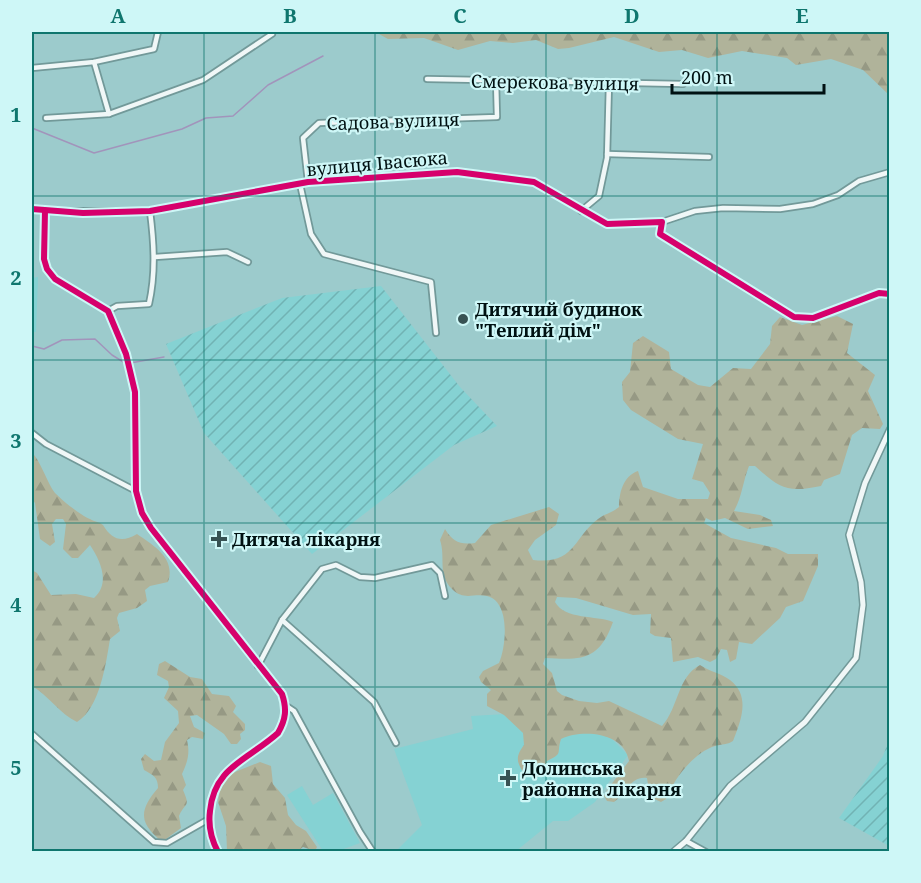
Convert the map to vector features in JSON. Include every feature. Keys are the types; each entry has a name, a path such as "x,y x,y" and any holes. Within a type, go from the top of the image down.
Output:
{"street":[{"path":"32,68 94,62 154,49 158,32"},
{"path":"46,118 109,114 203,80 272,34"},
{"path":"94,62 109,114"},
{"name":"Смерекова вулиця","path":"427,79 683,84"},
{"name":"Садова вулиця","path":"308,182 303,138 319,123 497,117 496,80"},
{"path":"581,212 599,196 608,154 609,83"},
{"path":"608,154 709,157"},
{"name":"вулиця Івасюка","path":"45,211 83,213 150,211 308,182 457,172 534,182 581,212 607,224 662,222 695,212 723,208 757,210 813,204 838,195 859,181 890,172"},
{"path":"300,184 311,234 324,254 431,282 436,333"},
{"path":"32,209 45,211 44,259 47,269 55,279 108,311 126,354 135,392 136,491 142,513 151,528 282,694 285,705 283,724 278,733 219,780 212,792 209,819 212,841 218,852"},
{"path":"108,311 117,306 149,304 155,257 150,211"},
{"path":"662,222 660,234 794,317 813,318 879,293 890,294"},
{"path":"155,257 227,252 248,261"},
{"path":"673,852 686,841 730,786 805,722 856,658 863,605 861,582 849,535 865,483 890,429"},
{"path":"32,433 46,444 136,491"},
{"path":"258,666 282,620 313,579 330,566 336,565 360,577 375,578 432,565 440,573 445,596"},
{"path":"282,620 374,702 396,743"},
{"path":"285,705 294,711 373,852"},
{"path":"32,734 154,842 167,843 209,819"},
{"path":"686,841 706,852"}],"shaded area":[{"path":"38,277 36,332 32,332 32,278"},
{"path":"381,286 460,387 497,426 454,445 312,554 204,433 166,344 282,298"},
{"name":"Долинська районна лікарня","path":"506,714 592,729 612,739 628,755 595,802 568,821 553,821 516,851 395,852 422,825 394,749 473,729 471,716"},
{"path":"889,740 890,846 839,818 883,756"},
{"path":"302,786 313,805 333,793 360,843 338,851 323,851 287,795"}],"green space":[{"path":"380,32 889,32 889,95 863,70 831,59 796,65 787,58 742,51 708,58 682,50 659,52 614,37 558,49 536,40 513,43 490,41 458,50 424,38 388,39 379,34"},
{"path":"837,316 853,324 847,353 875,375 868,391 883,424 880,429 862,428 852,435 840,474 824,480 821,486 792,489 771,480 755,466 749,466 734,511 760,515 771,520 773,526 748,529 725,518 712,521 706,518 704,523 731,538 776,548 788,554 818,554 818,566 803,601 786,607 780,618 752,644 739,642 736,659 730,662 727,650 721,649 716,659 710,662 698,657 673,662 671,638 650,633 651,614 633,615 576,598 557,597 555,602 566,612 613,622 602,644 588,655 569,659 545,658 543,664 552,673 557,691 562,695 579,701 597,703 609,701 662,726 672,710 682,685 692,670 700,665 730,680 740,693 741,717 733,741 707,749 699,754 685,768 666,799 661,802 650,797 647,778 636,780 614,802 607,801 604,796 607,790 629,761 626,751 619,744 601,735 580,734 561,739 558,754 547,761 540,777 527,777 518,761 524,745 523,733 504,715 487,706 487,694 491,690 481,682 479,677 483,671 499,663 505,636 503,616 495,600 482,595 461,595 447,583 443,572 440,540 445,529 457,542 475,543 491,525 549,507 559,514 556,525 535,540 528,550 533,560 547,560 565,554 598,519 619,507 625,481 638,471 643,487 678,499 708,499 710,493 703,482 692,479 703,444 678,439 631,410 623,400 622,382 630,372 633,343 643,336 669,352 671,369 698,385 710,387 733,368 751,369 770,344 772,326 780,317 802,325"},
{"path":"32,453 55,493 67,504 103,525 114,537 122,539 137,534 162,554 169,566 168,582 150,586 145,590 147,601 137,608 119,613 117,618 120,631 110,639 101,684 91,706 77,722 32,686 32,570 37,573 51,595 76,594 94,598 102,586 102,572 90,545 78,558 72,558 63,549 66,524 63,519 56,519 52,524 55,542 50,546 40,539 35,503 32,499"},
{"path":"165,661 190,677 202,679 212,694 229,696 236,706 233,712 245,724 245,730 240,734 241,739 237,744 231,744 224,734 197,715 190,716 194,727 205,733 203,739 192,737 187,740 188,757 182,774 186,785 183,790 187,802 179,816 181,828 166,839 160,840 148,827 144,814 148,802 158,788 157,781 144,770 141,759 145,754 154,761 161,760 165,742 179,723 178,711 164,698 169,687 168,681 157,675 159,664"},
{"path":"260,762 271,766 273,784 285,798 288,815 296,825 306,831 317,847 315,851 303,847 298,851 227,851 226,826 218,802 220,790 230,774"}],"waterway":[{"path":"32,128 94,153 182,129 206,118 233,116 268,85 323,56"},
{"path":"32,346 44,349 62,340 95,339 112,355 125,363"},
{"path":"130,363 164,357"}],"cycle path":[{"path":"32,209 83,213 150,211 308,182 457,172 534,182 607,224 662,222 660,234 794,317 813,318 879,293 890,294"},
{"path":"45,211 44,259 47,269 55,279 108,311 126,354 135,392 136,491 142,513 151,528 284,699 285,714 278,733 234,766 218,784 209,817 212,837 218,852"}],"place":[{"name":"Дитячий будинок \"Теплий дім\"","path":"463,319"},
{"name":"Дитяча лікарня","path":"219,539"},
{"name":"Долинська районна лікарня","path":"508,778"}]}
